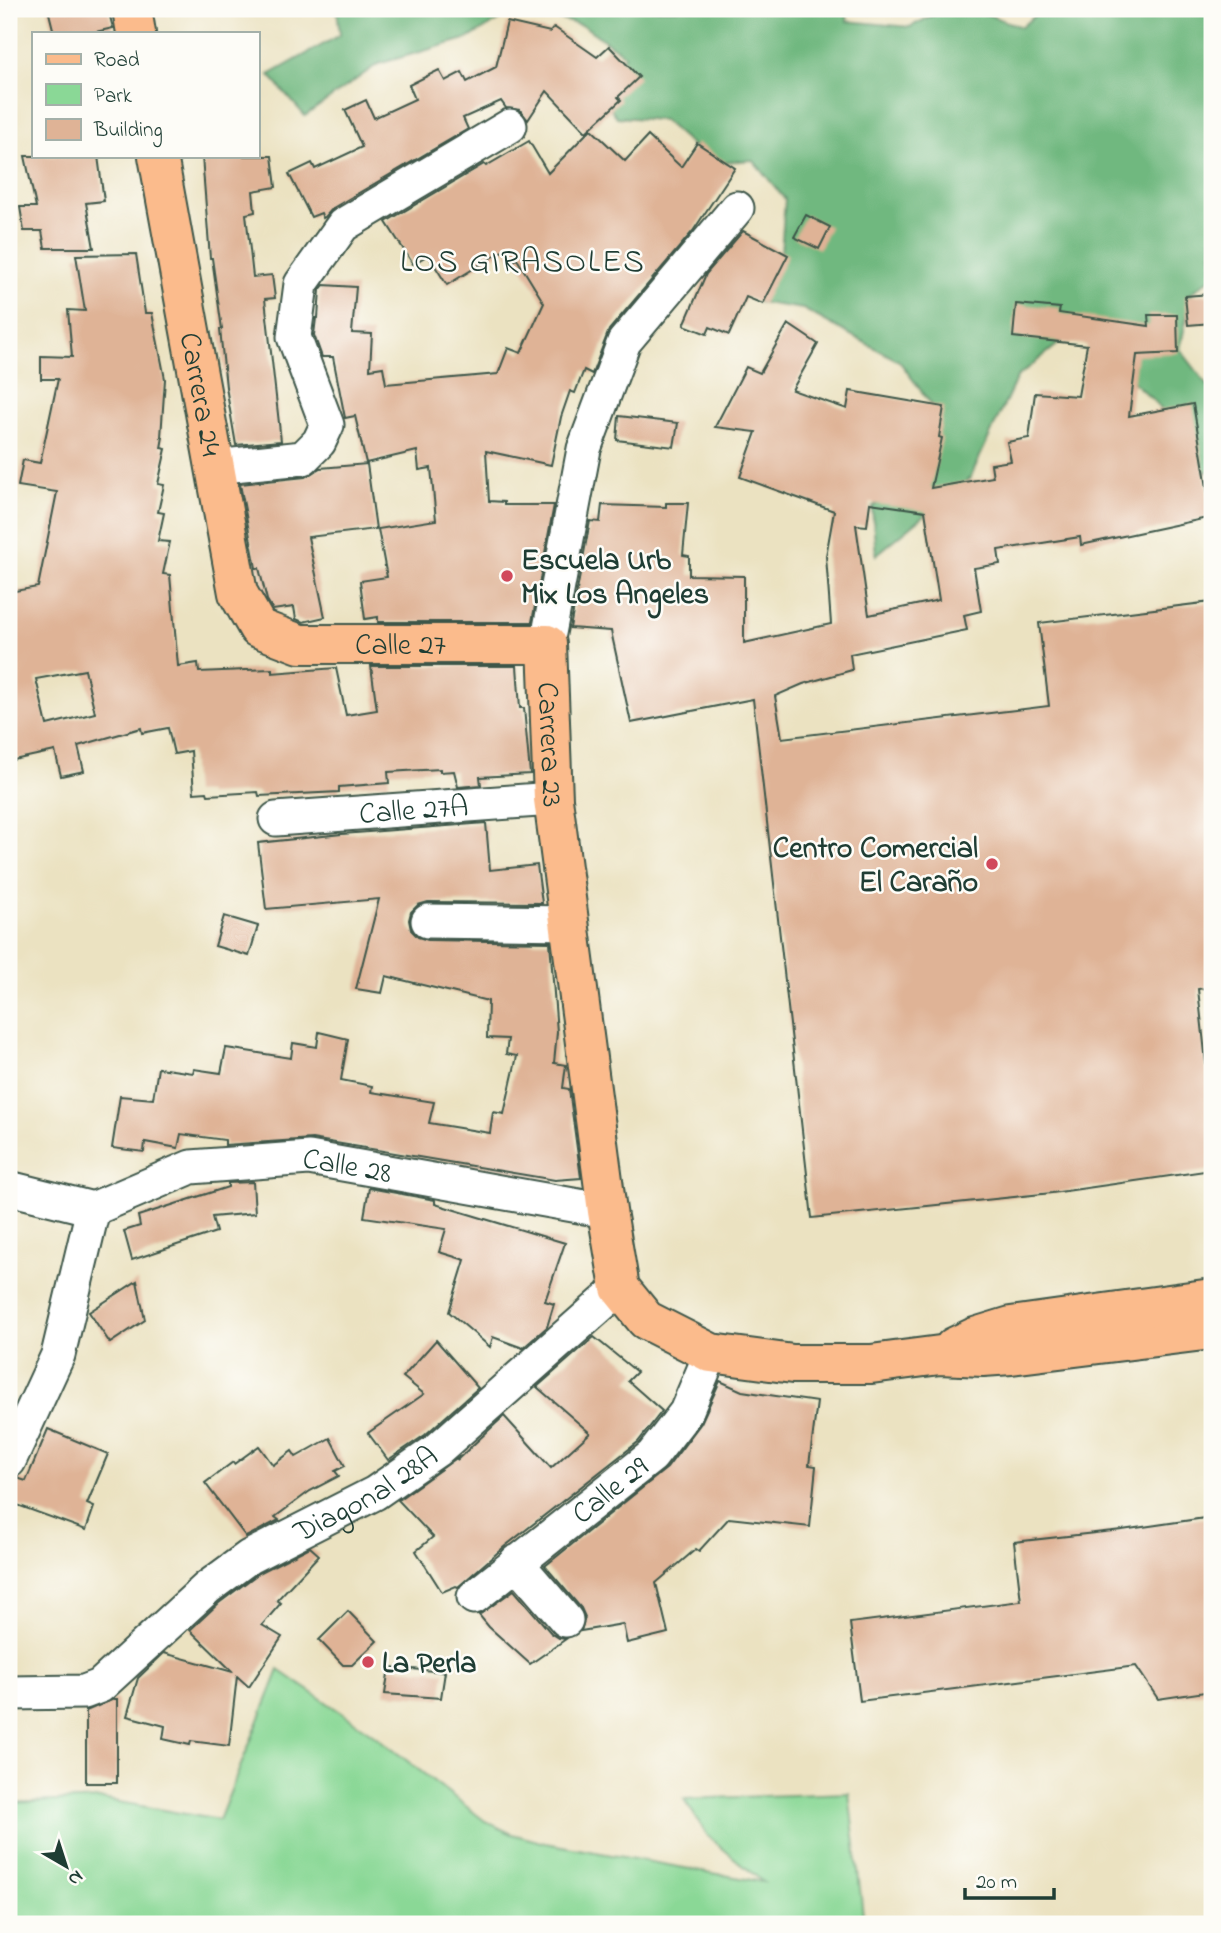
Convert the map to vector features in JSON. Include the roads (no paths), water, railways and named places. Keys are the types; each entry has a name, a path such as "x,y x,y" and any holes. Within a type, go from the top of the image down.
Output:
{"main road":[{"path":"132,9 136,32"},
{"name":"Carrera 24","path":"158,158 239,593 258,628"},
{"name":"Calle 27","path":"258,628 300,644 547,644"},
{"name":"Carrera 23","path":"547,644 553,799 607,1211 620,1288 646,1320 711,1353"},
{"path":"940,1355 975,1337 1011,1326 1212,1298"},
{"path":"711,1353 793,1364 871,1364 940,1355 1011,1355 1212,1330"}],"street":[{"path":"214,467 303,458 319,442 327,425 295,337 302,284 343,225 510,126"},
{"name":"Carrera 23","path":"547,644 584,449 624,342 737,208"},
{"name":"Calle 27A","path":"276,819 553,799"},
{"path":"428,921 569,923"},
{"name":"Calle 28","path":"93,1209 191,1167 309,1158 607,1211"},
{"path":"9,1188 93,1209 58,1354 9,1461"},
{"name":"Diagonal 28A","path":"9,1693 85,1692 100,1686 207,1588 249,1556 375,1493 437,1450 620,1288"},
{"name":"Calle 29","path":"474,1597 652,1457 686,1412 711,1353"},
{"path":"516,1562 566,1620"}],"place":[{"name":"Escuela Urb Mix Los Angeles","path":"507,576"},
{"name":"Centro Comercial El Caraño","path":"992,864"},
{"name":"La Perla","path":"368,1662"}],"district":[{"name":"LOS GIRASOLES","path":"523,260"}]}
